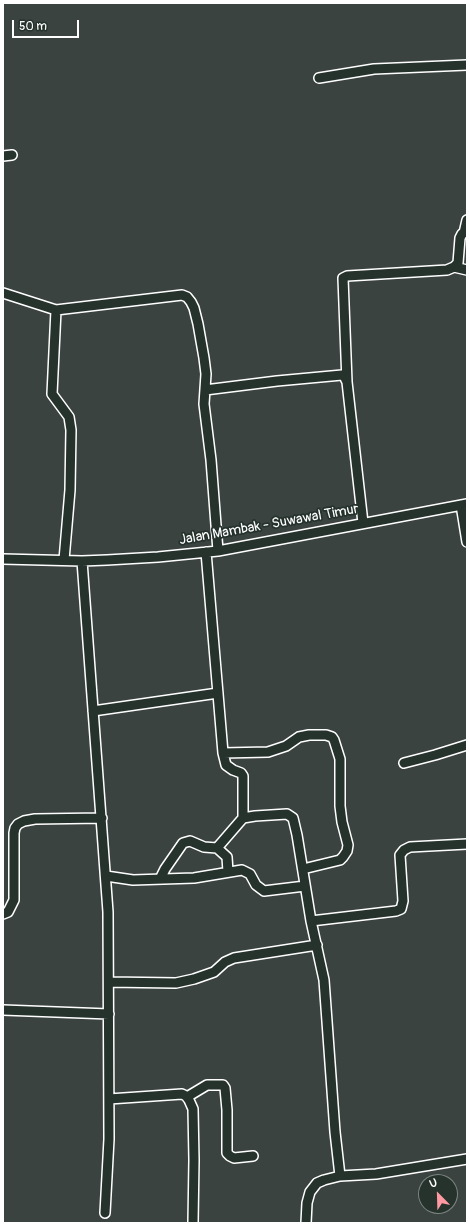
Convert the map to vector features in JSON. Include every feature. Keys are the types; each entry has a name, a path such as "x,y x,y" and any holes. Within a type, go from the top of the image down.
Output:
{"street":[{"path":"319,78 380,69 467,65"},
{"path":"363,523 347,382 342,278 346,276 447,270 454,267 458,263 460,238 465,231 467,220"},
{"path":"454,267 467,270"},
{"path":"3,293 56,310 185,296 191,302 198,324 204,358 204,404 211,460 218,551"},
{"path":"56,310 52,394 68,417 71,430 70,490 64,560"},
{"path":"205,390 342,375 346,378 347,382"},
{"path":"464,505 467,542"},
{"name":"Jalan Mambak - Suwawal Timur","path":"3,559 82,561 158,557 218,551 464,505"},
{"path":"206,552 223,753 226,765 241,773 243,776 243,818"},
{"path":"82,561 106,876 110,1099 109,1164 105,1213"},
{"path":"93,711 218,694"},
{"path":"223,753 268,752 286,746 298,737 309,735 326,735 334,740 340,759 340,806 342,822 348,845 347,851 340,860 303,869"},
{"path":"404,763 435,756 467,745"},
{"path":"217,848 243,818 287,814 293,818 311,921 325,986 335,1132 340,1176"},
{"path":"3,914 8,912 14,900 14,833 18,824 35,819 102,818"},
{"path":"160,879 183,843 190,841 204,847 217,848 227,857 228,872"},
{"path":"311,921 396,911 401,909 403,901 400,856 404,850 410,847 467,844"},
{"path":"106,876 133,880 194,878 242,870 247,872 256,885 264,891 306,886"},
{"path":"109,982 176,983 194,980 214,972 225,962 234,958 317,946"},
{"path":"3,1010 109,1014"},
{"path":"188,1097 206,1085 223,1085 225,1088 227,1110 228,1153 234,1158 253,1156"},
{"path":"110,1099 182,1094 188,1097 193,1109 193,1223"},
{"path":"306,1223 306,1204 310,1192 317,1183 324,1180 340,1176 376,1174 467,1159"}]}
